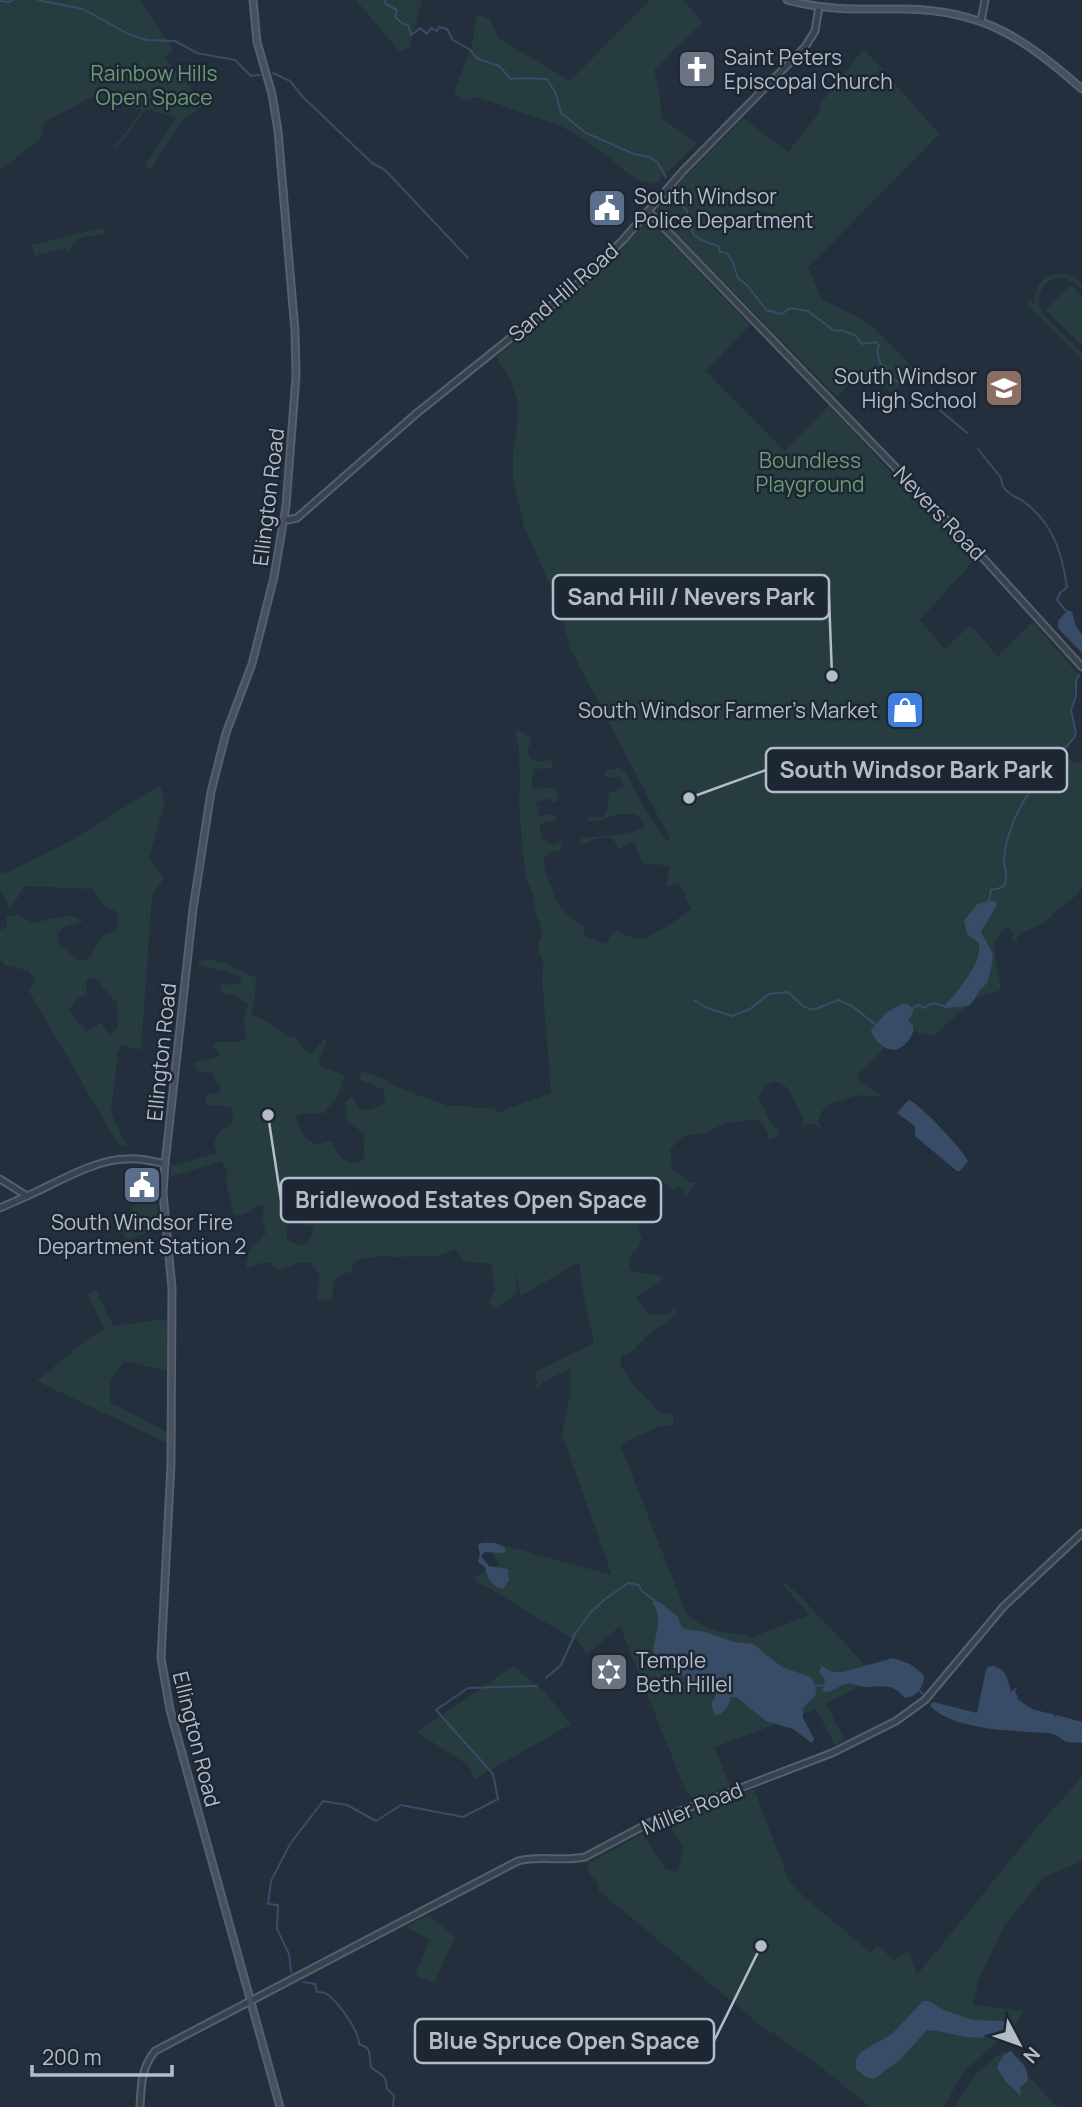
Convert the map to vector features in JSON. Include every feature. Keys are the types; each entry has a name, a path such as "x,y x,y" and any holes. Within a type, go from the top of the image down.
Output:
{"main road":[{"name":"Ellington Road","path":"253,0 257,42 277,122 295,331 296,376 285,518 265,618 253,664 226,733 211,792 193,909 166,1164 163,1194 172,1288 171,1474 161,1658 171,1714 280,2107"},
{"path":"787,0 819,7 938,11 981,21 1026,44 1082,89"}],"street":[{"path":"981,21 985,0"},
{"name":"Sand Hill Road","path":"285,518 299,515 416,413 579,283 605,259 683,172 809,42 815,31 819,7"},
{"name":"Nevers Road","path":"648,211 984,559 1082,667"},
{"path":"0,1208 80,1172 113,1161 125,1159 166,1164"},
{"path":"0,1179 27,1196"},
{"name":"Miller Road","path":"140,2107 142,2077 146,2063 155,2051 518,1861 529,1858 585,1857 649,1823 832,1753 896,1721 925,1700 1004,1606 1082,1533"}],"green space":[{"name":"Rainbow Hills Open Space","path":"0,0 140,0 173,50 165,58 205,104 181,122 150,170 145,166 176,118 146,109 116,149 114,148 142,110 92,97 44,122 41,139 0,170"},
{"path":"356,0 422,0 409,48 399,51"},
{"path":"650,0 683,0 702,22 654,70 660,95 661,118 697,143 655,184 638,180 605,153 559,125 477,97 463,101 454,93 472,45 477,14 490,19 498,38 570,81"},
{"path":"863,50 939,134 808,268 822,299 870,324 916,371 893,393 859,373 837,397 658,215 657,210 682,180 743,118 788,152 821,110 818,107"},
{"name":"Boundless Playground","path":"647,222 652,223 750,325 706,371 785,451 829,406 976,558 920,620 945,649 970,625 998,656 1033,622 1080,676 1072,709 1076,732 1065,754 1072,762 1082,762 1082,886 1077,895 1043,924 1021,933 1016,943 1012,941 1013,932 1009,928 993,943 1001,990 977,997 933,1036 916,1032 913,1025 908,1023 857,1076 880,1095 858,1095 829,1104 821,1112 818,1121 822,1129 813,1124 802,1125 804,1119 788,1089 779,1082 773,1082 764,1088 758,1098 779,1132 778,1136 768,1140 763,1124 755,1119 725,1123 707,1133 685,1135 670,1149 670,1168 691,1183 697,1182 686,1197 685,1191 679,1187 674,1190 650,1177 635,1189 644,1202 638,1230 642,1238 638,1248 631,1254 629,1269 664,1278 636,1297 649,1315 664,1315 674,1309 677,1313 666,1324 656,1328 631,1352 622,1355 620,1365 656,1410 673,1414 674,1425 660,1426 623,1443 621,1447 687,1615 713,1629 752,1637 810,1615 783,1585 786,1582 877,1677 826,1704 845,1740 835,1745 816,1709 715,1747 730,1786 694,1800 685,1789 620,1626 586,1655 581,1644 472,1578 500,1565 484,1540 612,1575 562,1434 571,1390 570,1369 542,1382 535,1392 535,1372 594,1343 579,1262 521,1296 514,1269 517,1292 511,1299 494,1308 489,1303 495,1289 491,1264 463,1261 455,1249 437,1256 382,1255 354,1261 351,1272 335,1281 332,1299 317,1300 320,1275 311,1263 302,1262 278,1270 267,1262 246,1268 249,1251 266,1233 262,1218 265,1206 258,1205 242,1215 234,1214 226,1183 228,1172 221,1161 170,1177 171,1166 218,1153 215,1140 233,1120 232,1108 206,1106 206,1095 219,1093 222,1087 212,1073 197,1071 195,1063 218,1056 220,1053 213,1047 215,1042 240,1042 246,1037 243,1022 248,1004 234,995 221,993 220,985 239,984 242,977 197,966 202,960 223,963 256,978 251,1014 275,1026 288,1037 297,1037 298,1043 308,1053 312,1053 324,1039 327,1040 318,1065 345,1075 339,1093 325,1113 296,1116 310,1141 319,1144 332,1141 338,1154 348,1161 358,1163 363,1159 364,1134 345,1119 345,1102 352,1097 359,1108 365,1111 381,1106 385,1101 384,1090 360,1080 363,1071 448,1106 495,1107 496,1113 551,1093 542,976 544,965 539,952 542,935 526,876 523,853 519,805 519,748 515,734 518,729 531,738 527,749 530,757 538,762 550,760 553,764 552,768 534,769 531,788 554,787 558,792 557,801 552,802 550,798 536,802 539,816 553,814 557,818 555,821 540,824 541,838 549,844 561,841 562,850 545,857 544,866 558,903 584,927 584,936 604,944 615,931 643,939 668,926 691,909 680,885 666,885 670,868 642,863 634,842 619,849 612,839 605,837 579,844 581,838 623,834 645,827 634,814 619,814 598,821 587,821 588,817 601,817 607,811 609,793 624,787 620,777 605,776 605,770 620,768 626,773 645,810 666,840 670,839 571,650 556,598 524,527 513,478 517,400 510,378 496,357 570,297","holes":["292,1221 313,1227 310,1238 304,1245 287,1240 286,1227"]},
{"path":"101,228 107,233 79,239 66,253 65,248 37,255 35,258 32,243"},
{"path":"1061,273 1073,276 1082,284 1082,290 1069,280 1056,278 1042,289 1040,307 1052,324 1082,353 1082,359 1027,304 1030,301 1034,304 1041,282 1049,276"},
{"path":"1071,285 1082,297 1082,345 1046,310"},
{"path":"160,785 165,801 149,858 164,878 152,896 141,1050 122,1045 118,1052 111,1113 127,1147 119,1146 29,991 35,981 29,971 5,965 0,959 0,930 7,927 6,917 19,915 32,923 71,915 84,921 64,927 57,933 59,944 79,961 89,958 102,937 116,931 119,913 103,905 92,889 25,886 10,909 0,889 0,872 4,874 72,840","holes":["94,977 117,1003 118,1028 110,1035 100,1023 86,1032 69,1010 76,999 87,994 86,980"]},
{"path":"156,1195 160,1227 127,1240 120,1225 136,1218 131,1207"},
{"path":"96,1290 113,1326 167,1319 167,1371 124,1361 110,1380 110,1402 167,1432 167,1443 37,1381 86,1340 104,1329 88,1294"},
{"path":"513,1666 545,1692 571,1724 475,1779 468,1765 417,1732"},
{"path":"1082,1777 1082,1861 1043,1878 1004,1926 978,1981 973,2005 1024,2011 1013,2028 966,2069 943,2107 870,2107 771,2031 771,2034 598,1890 598,1884 587,1870 590,1862 642,1834 666,1869 678,1872 683,1847 668,1822 754,1789 789,1881 870,1952 877,1945 894,1960 909,1951 917,1975 1040,1824"},
{"path":"429,1915 455,1937 434,1983 415,1975 430,1940 406,1927"},
{"path":"1004,2050 1057,2107 955,2107 974,2076"}],"water":[{"path":"1068,610 1072,612 1082,635 1082,653 1058,628 1058,621"},
{"path":"996,901 997,905 981,932 993,954 987,983 968,1006 945,1008 968,977 979,951 979,943 967,934 964,921 977,904"},
{"path":"903,1004 914,1010 908,1021 914,1030 903,1046 889,1049 878,1041 871,1030 887,1012"},
{"path":"909,1100 931,1118 964,1155 968,1161 960,1171 915,1136 915,1126 897,1113"},
{"path":"480,1543 496,1543 506,1549 504,1553 485,1552 481,1556 489,1566 508,1569 509,1580 503,1589 493,1584 485,1567 478,1562"},
{"path":"658,1601 678,1617 685,1629 706,1632 734,1642 753,1644 782,1667 811,1677 816,1695 803,1708 803,1718 814,1739 812,1743 793,1729 766,1721 736,1697 731,1697 727,1708 721,1714 714,1713 711,1704 716,1695 673,1669 653,1651 658,1614 652,1602"},
{"path":"893,1658 910,1664 924,1675 921,1687 913,1696 905,1698 886,1686 864,1687 851,1684 829,1692 822,1691 825,1680 819,1671 822,1666 832,1672 843,1672"},
{"path":"993,1666 1004,1673 1011,1692 1017,1687 1017,1699 1034,1710 1082,1722 1082,1743 1066,1742 1050,1733 970,1725 941,1714 930,1706 933,1702 977,1713 986,1670"},
{"path":"923,2001 929,2001 944,2010 973,2020 1003,2021 1008,2024 997,2033 977,2038 927,2030 901,2059 874,2079 866,2077 856,2069 856,2060 861,2052 892,2034"},
{"path":"1011,2051 1027,2072 1027,2082 1020,2087 1021,2096 1006,2082 997,2068 1004,2055"}],"waterway":[{"path":"0,1 12,0"},
{"path":"38,0 83,9 128,34 147,40 175,41 197,53 235,60 251,76 260,75"},
{"path":"385,0 386,4 397,10 395,17 408,25 411,35 420,28 427,34 431,28 437,31 439,27 447,29 453,40 469,49 478,59 499,66 511,79 547,79 556,94 561,113 586,133 634,154 649,157 657,162 666,177"},
{"path":"273,73 290,81 303,97 372,163 385,170 468,258"},
{"path":"675,188 681,205 687,210 686,222 693,234 718,246 720,252 727,253 738,278 747,285 766,310 782,314 790,308 808,311 833,330 856,336 862,344 876,342 879,346 877,350 880,363 886,367 886,374 904,386"},
{"path":"914,395 941,411 967,433"},
{"path":"978,449 1001,478 1004,488 1027,504 1050,531 1059,552 1067,587 1057,600 1067,612"},
{"path":"989,901 991,890 1002,887 1006,881 1004,854 1017,814 1038,779 1076,733 1071,710 1079,675"},
{"path":"694,1000 707,1008 732,1016 750,1009 769,994 788,992 803,1006 813,1010 838,1000 852,1006 876,1025"},
{"path":"913,1008 919,1005 923,1008 934,1003 946,1007"},
{"path":"546,1678 561,1665 575,1634 590,1613 605,1599 628,1583 639,1585 641,1590 655,1601"},
{"path":"814,1686 826,1685"},
{"path":"291,1972 289,1954 277,1929 278,1905 268,1904 271,1881 290,1844 323,1801 347,1805 376,1821 401,1805 463,1817 498,1799 493,1774 436,1710 468,1688 537,1686"},
{"path":"920,1691 924,1695"},
{"path":"303,1982 315,1984 317,1992 327,1994 343,2011 356,2032 359,2044 369,2051 371,2067 384,2077 387,2089 394,2095 393,2107"}],"place":[{"name":"Saint Peters Episcopal Church","path":"697,69"},
{"name":"South Windsor Police Department","path":"607,208"},
{"name":"South Windsor High School","path":"1004,388"},
{"name":"Sand Hill / Nevers Park","path":"832,676"},
{"name":"South Windsor Farmer's Market","path":"905,710"},
{"name":"South Windsor Bark Park","path":"689,798"},
{"name":"Bridlewood Estates Open Space","path":"268,1115"},
{"name":"South Windsor Fire Department Station 2","path":"142,1185"},
{"name":"Temple Beth Hillel","path":"609,1672"},
{"name":"Blue Spruce Open Space","path":"761,1946"}]}
